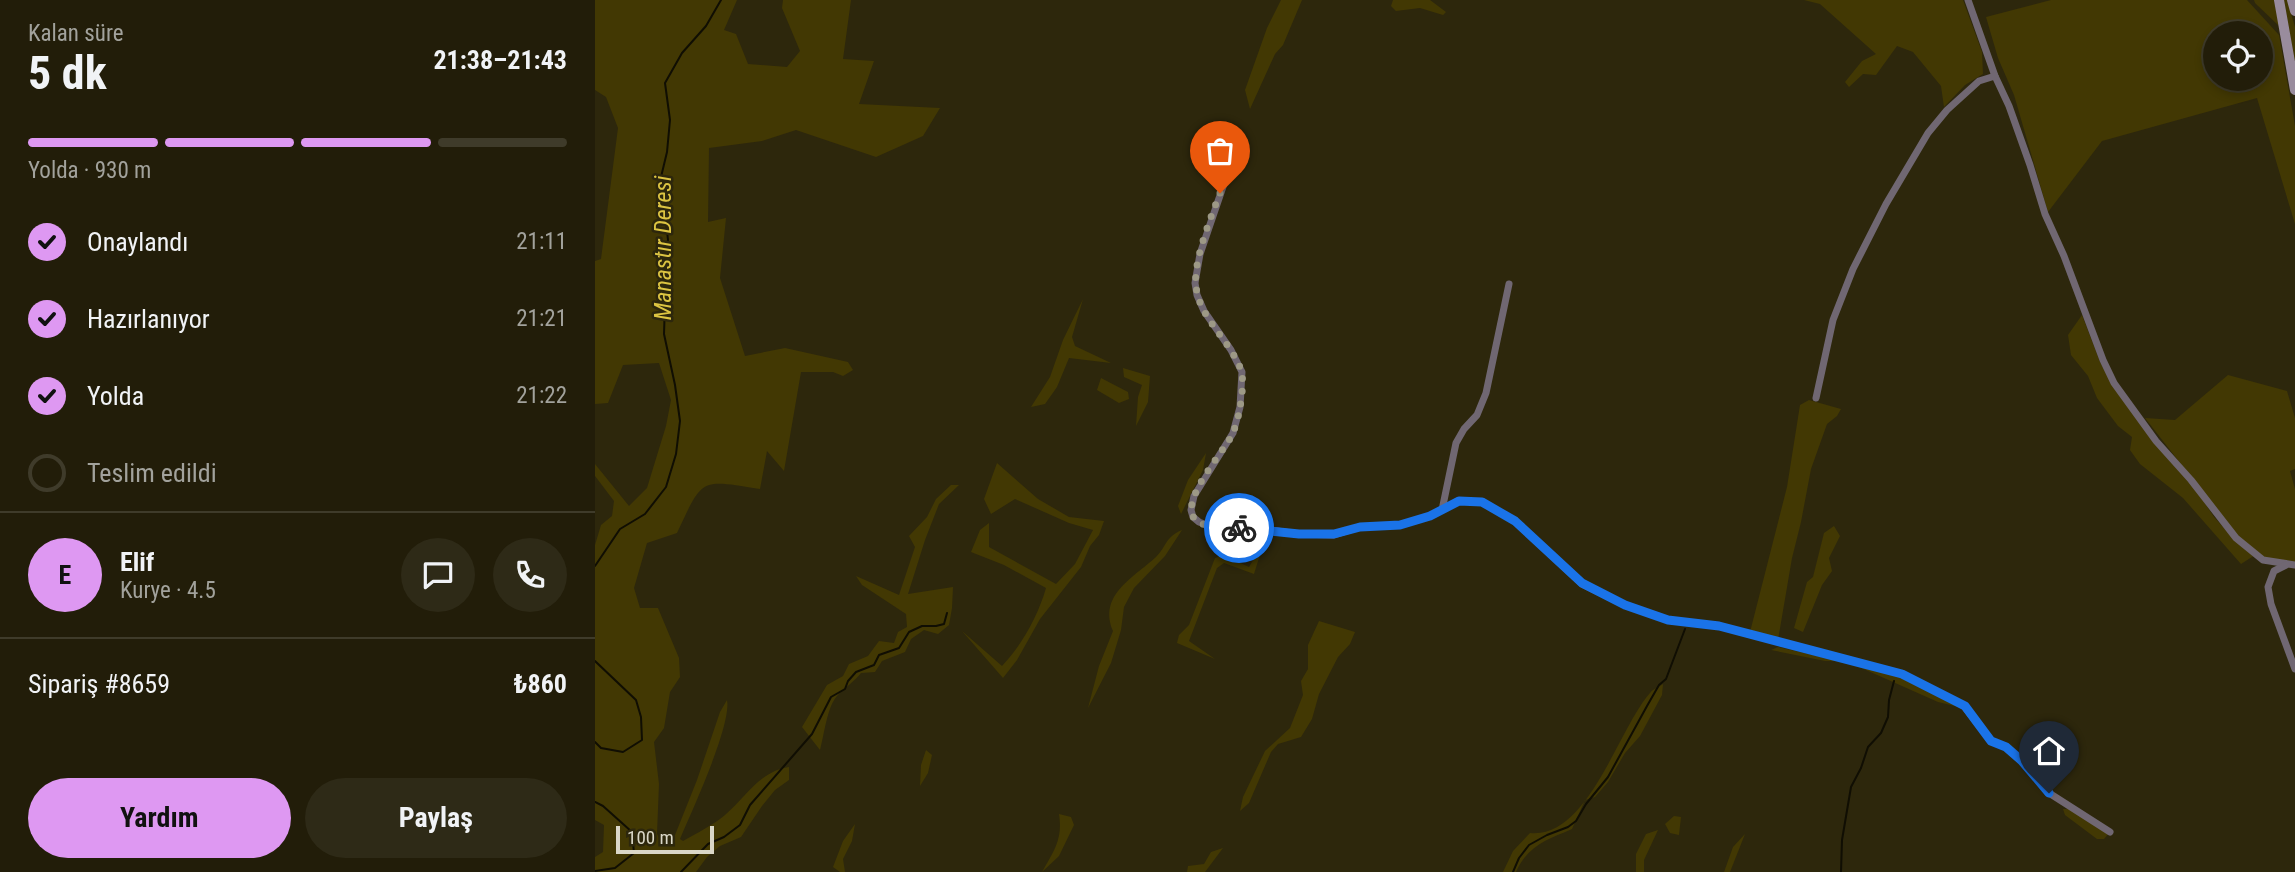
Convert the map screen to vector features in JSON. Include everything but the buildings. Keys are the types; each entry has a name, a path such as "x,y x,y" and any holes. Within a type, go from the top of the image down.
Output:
{"main road":[{"path":"2279,0 2295,90"},
{"path":"2293,0 2295,11"}],"street":[{"path":"1968,0 1995,76 2009,106 2045,214 2114,383 2156,441 2237,538 2263,560 2291,565"},
{"path":"1816,398 1833,320 1853,269 1886,204 1928,133 1947,110 1979,81 1995,76"},
{"path":"1227,175 1203,245 1195,283 1204,311 1231,350 1242,372 1240,407 1233,433 1193,496 1191,510 1193,517 1199,522 1209,526 1299,534 1334,534 1360,527 1400,525 1430,516 1459,501 1482,502 1515,521 1582,583 1625,605 1668,620 1719,626 1902,674 1965,706 1991,741 2006,747 2022,761 2049,793 2110,832"},
{"path":"1442,510 1456,443 1477,415 1486,393 1509,284"},
{"path":"2291,565 2274,571 2268,587 2271,604 2295,669"}],"shaded area":[{"path":"595,0 737,0 724,30 736,34 748,64 787,67 800,51 782,8 783,0 851,0 843,59 874,61 859,104 940,108 923,136 876,157 796,130 762,141 709,148 708,222 726,218 720,278 745,356 785,348 848,362 853,370 843,376 833,372 801,372 784,471 767,451 760,489 725,484 705,487 692,502 677,533 647,543 634,588 640,608 658,608 679,658 680,677 670,692 664,728 654,742 659,784 657,834 661,841 675,835 720,712 727,700 727,712 717,748 680,839 683,841 715,822 762,779 779,769 789,767 789,780 775,790 741,837 720,846 696,872 595,872 595,857 603,852 604,825 595,820 595,545 601,525 612,516 614,501 595,476 595,464 629,506 647,488 671,400 659,363 623,365 608,403 595,404 595,261 601,259 618,128 606,97 595,90"},
{"path":"1281,0 1302,0 1283,45 1275,54 1250,109 1245,90 1267,28"},
{"path":"1393,0 1430,0 1446,12 1443,15 1420,8 1396,11 1391,6"},
{"path":"1804,0 1963,0 1982,52 1983,74 1965,85 1944,107 1941,86 1913,52 1897,46 1876,75 1863,74 1849,87 1845,82 1862,61 1876,54 1820,4"},
{"path":"2051,0 2247,0 2266,21 2203,21 2203,91 2273,91 2273,28 2279,35 2295,126 2295,224 2257,98 2102,141 2048,212 2014,95 1998,58 1986,17"},
{"path":"2254,0 2274,0 2279,26 2255,3"},
{"path":"2284,0 2287,0 2295,27 2295,64"},
{"path":"1083,299 1072,337 1075,346 1111,363 1069,358 1057,387 1045,404 1031,407 1050,377 1063,340"},
{"path":"2082,315 2112,385 2190,481 2214,517 2234,539 2255,555 2241,564 2183,498 2140,464 2130,450 2132,437 2118,426 2097,398 2088,376 2071,355 2068,335"},
{"path":"1123,368 1150,376 1148,402 1136,426 1138,397 1142,385 1124,377"},
{"path":"2228,375 2287,391 2295,418 2295,469 2290,471 2295,489 2295,563 2264,558 2238,537 2145,418 2175,420"},
{"path":"1101,378 1128,392 1129,399 1119,403 1097,390"},
{"path":"1809,400 1841,409 1827,424 1811,469 1778,640 1750,632 1787,487 1800,405"},
{"path":"1206,453 1203,470 1181,514 1178,506 1188,480"},
{"path":"997,463 1038,499 1069,517 1104,521 1081,567 1040,619 1017,660 1003,678 962,631 1002,666 1029,630 1046,588 1004,565 971,552 980,530 989,523 989,547 1056,584 1075,564 1093,530 1069,523 1015,499 991,514 984,499"},
{"path":"951,485 959,485 939,504 908,594 953,587 949,625 938,634 924,630 911,639 905,652 882,661 875,672 861,673 840,693 831,707 820,750 802,727 827,685 843,676 849,664 868,656 879,641 894,643 898,632 907,627 906,614 862,585 856,576 899,595 915,547 909,536 927,517 936,499"},
{"path":"1834,526 1840,536 1829,558 1832,571 1822,585 1803,632 1794,628 1807,582 1813,577 1824,533"},
{"path":"1182,530 1165,556 1134,588 1124,607 1121,630 1111,663 1088,708 1099,666 1113,631 1110,607 1114,597 1128,580 1160,553 1172,536"},
{"path":"1264,542 1254,574 1224,563 1217,568 1189,641 1215,659 1177,643 1179,635 1189,625 1215,558 1223,555 1249,567"},
{"path":"1319,621 1355,632 1350,644 1338,657 1319,694 1312,719 1301,737 1278,744 1271,752 1249,803 1240,811 1243,797 1265,751 1290,728 1303,695 1301,681 1308,669 1308,645"},
{"path":"1778,647 1839,661 1825,661 1771,650"},
{"path":"1857,666 1904,678 1963,708 1938,702"},
{"path":"1663,684 1662,695 1640,736 1625,753 1608,782 1595,797 1586,800 1638,710 1651,692"},
{"path":"926,750 932,755 928,773 920,786 921,765"},
{"path":"1584,802 1572,829 1532,849 1516,872 1503,872 1513,851 1530,833 1550,830 1569,819"},
{"path":"2063,809 2069,809 2109,833 2104,839 2097,839 2065,815"},
{"path":"1059,814 1071,817 1074,825 1059,856 1042,872 1059,838"},
{"path":"1674,816 1681,817 1679,835 1670,833 1665,824"},
{"path":"855,824 852,841 843,859 845,872 840,872 833,867 843,841"},
{"path":"1658,830 1644,860 1644,872 1636,872 1636,854 1646,834"},
{"path":"1745,834 1730,872 1724,872 1733,847"},
{"path":"1223,848 1205,872 1187,872 1188,866 1204,864 1211,852"}],"waterway":[{"name":"Manastır Deresi","path":"595,566 620,529 645,514 666,487 676,454 680,421 664,334 665,303 659,272 668,240 661,177 670,120 665,83 682,53 706,26 721,0"},
{"path":"681,872 708,844 724,837 740,825 750,805 812,734 831,697 845,689 856,672 874,665 879,655 899,648 909,632 922,626 944,624 947,613"},
{"path":"1513,872 1529,845 1576,821 1608,777 1659,685 1666,679 1685,629"},
{"name":"Manastır Deresi","path":"595,661 636,700 641,717 642,740 623,752 601,748 595,742"},
{"path":"1841,872 1842,840 1851,787 1868,747 1881,733 1888,717 1894,681"},
{"name":"Manastır Deresi","path":"595,802 632,832 634,853 615,868 595,871"}],"way so far":[{"path":"1220,193 1200,254 1195,283 1204,311 1231,350 1242,372 1240,407 1233,433 1193,496 1191,510 1193,517 1209,526 1239,528"}],"route":[{"path":"1239,528 1299,534 1334,534 1360,527 1400,525 1430,516 1459,501 1482,502 1515,521 1582,583 1625,605 1668,620 1719,626 1902,674 1965,706 1991,741 2006,747 2022,761 2049,793"}]}
